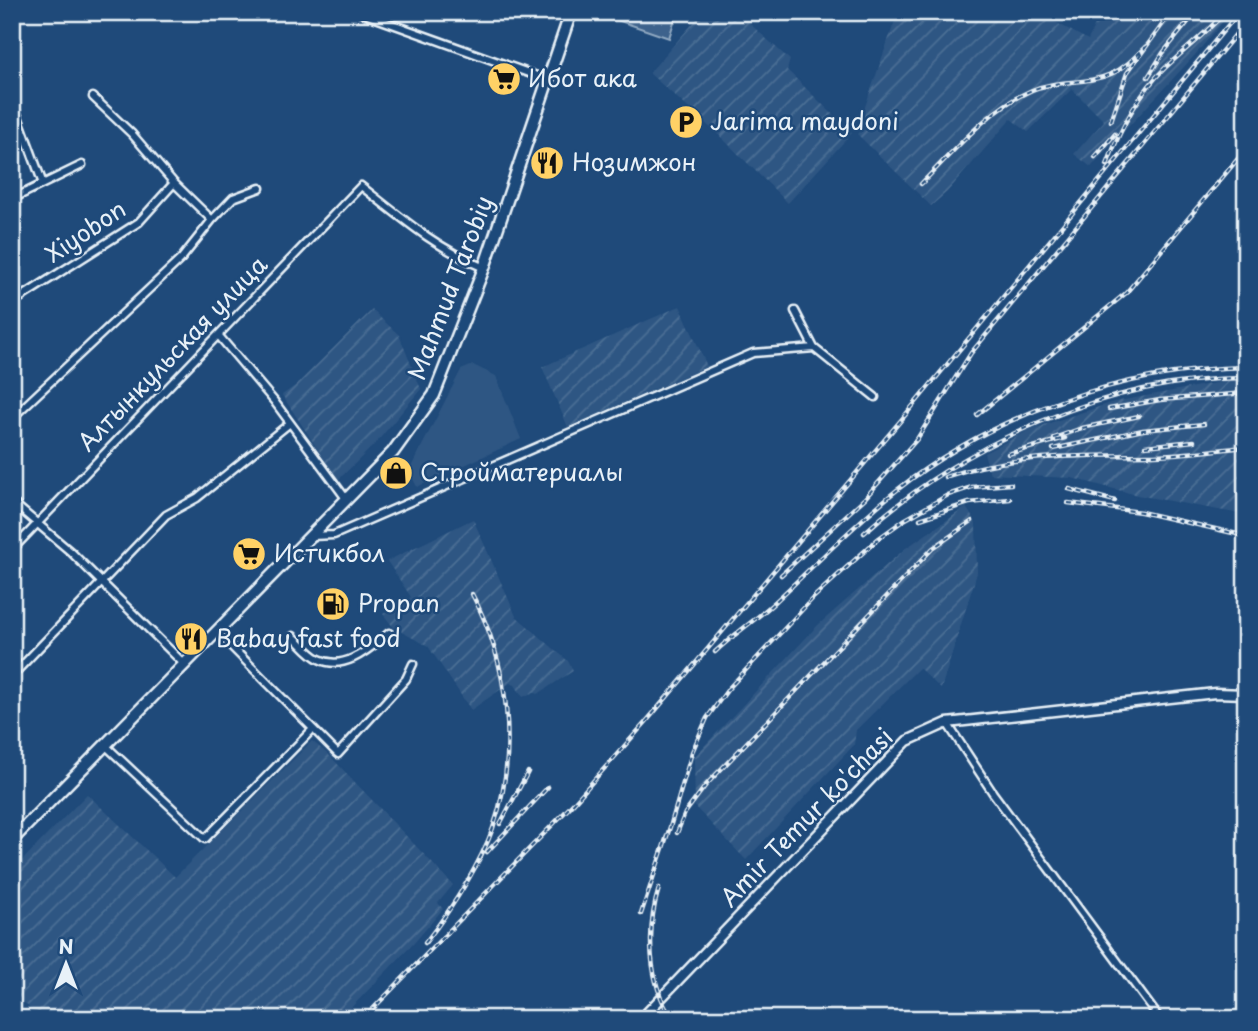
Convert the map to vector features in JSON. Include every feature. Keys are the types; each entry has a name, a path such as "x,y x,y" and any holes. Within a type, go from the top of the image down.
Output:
{"main road":[{"name":"Mahmud Tarobiy","path":"12,840 393,452 434,395 484,268 571,12"}],"street":[{"path":"359,12 548,80"},
{"path":"1079,12 1091,18"},
{"path":"93,97 132,134 174,183 212,220"},
{"path":"12,100 43,184"},
{"path":"12,200 82,165"},
{"name":"Xiyobon","path":"12,303 139,222 174,183"},
{"name":"Алтынкульская улица","path":"12,550 362,186 453,255 484,268"},
{"path":"12,418 181,259 233,198 260,188"},
{"path":"795,311 814,348 875,397"},
{"path":"219,336 290,423 346,500"},
{"path":"313,536 334,535 753,353 814,348"},
{"path":"12,676 166,515 197,498 290,423"},
{"path":"12,502 71,552 184,664"},
{"path":"216,631 338,754 406,680 413,664"},
{"path":"293,636 317,658 334,662 352,659 389,633"},
{"name":"Amir Temur ko'chasi","path":"641,1019 906,741 947,723 1215,693 1246,694"},
{"path":"947,723 993,793 1160,1019"},
{"path":"105,745 205,839 313,729"},
{"path":"12,1013 18,1019"}],"shaded area":[{"path":"617,12 677,12 669,38 614,19"},
{"path":"703,12 737,12 790,60 787,70 852,133 788,203 722,138 649,73"},
{"path":"898,12 1037,12 1088,40 1101,12 1231,12 1195,55 1091,167 1074,154 1104,121 1072,89 1028,132 1011,119 947,192 931,206 857,134 865,126 860,121"},
{"path":"680,306 707,366 568,427 542,367"},
{"path":"372,310 399,335 421,389 376,443 338,480 282,395 295,386"},
{"path":"473,365 496,376 521,439 417,487 409,471 461,370"},
{"path":"1226,381 1246,381 1246,515 1137,495 1072,478 990,474 984,453 1031,429 1114,402"},
{"path":"966,507 976,523 977,573 941,689 919,668 856,730 854,745 746,860 695,807 694,757 818,625 906,548"},
{"path":"473,519 516,616 568,661 573,671 538,694 534,692 523,697 515,685 510,683 471,710 428,646 394,628 383,614 411,597 387,561"},
{"path":"312,741 330,756 453,885 438,903 443,909 340,1019 41,1019 12,991 12,871 87,794 175,877"}],"railway":[{"path":"1148,77 1163,53 1196,12"},
{"path":"1107,165 1124,125 1146,89 1225,12"},
{"path":"363,1019 569,808 645,723 902,419 1239,12"},
{"path":"1111,121 1127,73 1165,21"},
{"path":"781,575 865,498 917,439 971,353 1246,22"},
{"path":"921,184 973,131 1016,98 1052,84 1092,80 1111,74 1125,66 1145,47"},
{"path":"1095,157 1115,134"},
{"path":"977,415 1126,293 1246,149"},
{"path":"715,652 769,608 881,503 935,463 975,439 1017,418 1107,387 1199,370 1246,367"},
{"path":"864,533 904,500 947,470 1041,421 1091,403 1143,389 1194,381 1246,378"},
{"path":"1109,409 1160,400 1246,393"},
{"path":"1054,438 1082,428 1139,416"},
{"path":"1053,449 1143,430 1204,424"},
{"path":"1008,454 1065,438"},
{"path":"1145,446 1194,441"},
{"path":"945,477 970,469 1020,460 1173,454 1246,447"},
{"path":"641,914 692,752 707,718 728,689 814,597 879,538 948,495 972,487 1011,484"},
{"path":"1069,489 1115,501"},
{"path":"920,519 969,503 1010,499"},
{"path":"1068,503 1141,512 1246,536"},
{"path":"677,833 685,813 706,785 933,548 972,521"},
{"path":"425,943 464,888 480,858 493,828 506,770 508,739 502,679 495,649 472,594"},
{"path":"500,824 528,772"},
{"path":"487,852 548,787"},
{"path":"659,888 652,921 652,955 658,989 672,1019"}],"place":[{"name":"Ибот ака","path":"504,79"},
{"name":"Jarima maydoni","path":"686,122"},
{"name":"Нозимжон","path":"547,163"},
{"name":"Стройматериалы","path":"396,473"},
{"name":"Истикбол","path":"249,554"},
{"name":"Propan","path":"333,604"},
{"name":"Babay fast food","path":"191,639"}]}
